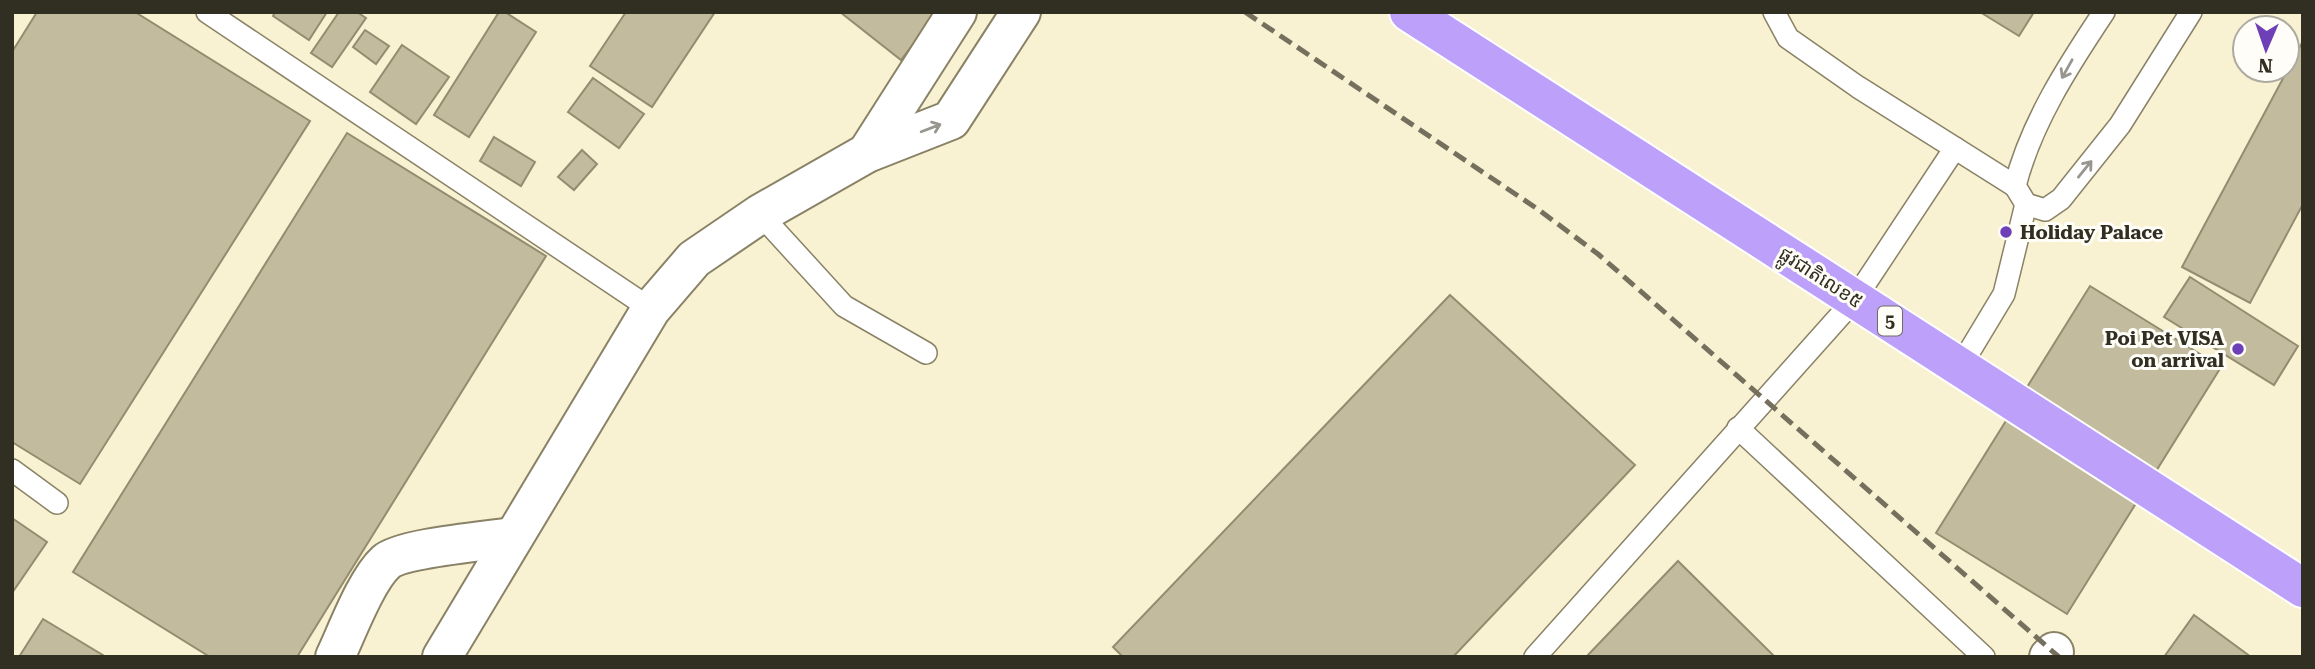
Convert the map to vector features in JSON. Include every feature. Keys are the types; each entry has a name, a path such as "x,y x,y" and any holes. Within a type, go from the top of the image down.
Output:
{"highway":[{"name":"ផ្លូវជាតិលេខ៥","path":"1409,12 2303,588"}],"street":[{"path":"867,153 957,12"},
{"path":"442,657 651,309 694,259 760,214 867,153 951,120 1021,12"},
{"path":"335,657 369,584 387,561 423,550 512,537"}],"lane":[{"path":"207,12 651,309"},
{"path":"1774,12 1788,38 2045,210 2061,199 2120,125 2191,12"},
{"path":"1960,367 2004,294 2031,138 2068,66 2104,12"},
{"path":"1535,657 1855,299 1955,148"},
{"path":"760,214 844,306 926,353"},
{"path":"1738,428 1984,657"},
{"path":"12,470 57,503"}],"building":[{"path":"37,12 135,12 310,121 80,484 12,442 12,52"},
{"path":"275,12 327,12 309,40 273,16"},
{"path":"339,12 357,12 366,18 332,67 311,53"},
{"path":"499,12 505,12 536,32 469,137 434,115"},
{"path":"626,12 715,12 652,107 590,66"},
{"path":"840,12 938,12 901,60"},
{"path":"1980,12 2034,12 2019,36"},
{"path":"365,30 389,46 376,64 353,47"},
{"path":"2303,41 2303,204 2250,303 2182,267 2280,84 2301,84"},
{"path":"402,45 449,77 416,124 370,92"},
{"path":"593,78 644,114 619,148 568,112"},
{"path":"347,133 546,256 297,657 210,657 73,572"},
{"path":"494,137 535,162 521,186 480,161"},
{"path":"582,150 597,164 574,190 558,177"},
{"path":"2190,277 2298,346 2274,385 2164,317"},
{"path":"2090,286 2221,367 2067,614 1936,533"},
{"path":"1450,295 1635,465 1453,657 1123,657 1113,647"},
{"path":"12,518 47,542 12,593"},
{"path":"1678,561 1775,657 1586,657"},
{"path":"2194,615 2251,657 2164,657"},
{"path":"43,619 106,657 19,657"}],"railway":[{"path":"1245,12 1539,210 1598,254 2059,657"}],"place":[{"name":"Holiday Palace","path":"2006,232"},
{"name":"Poi Pet VISA on arrival","path":"2238,349"}]}
